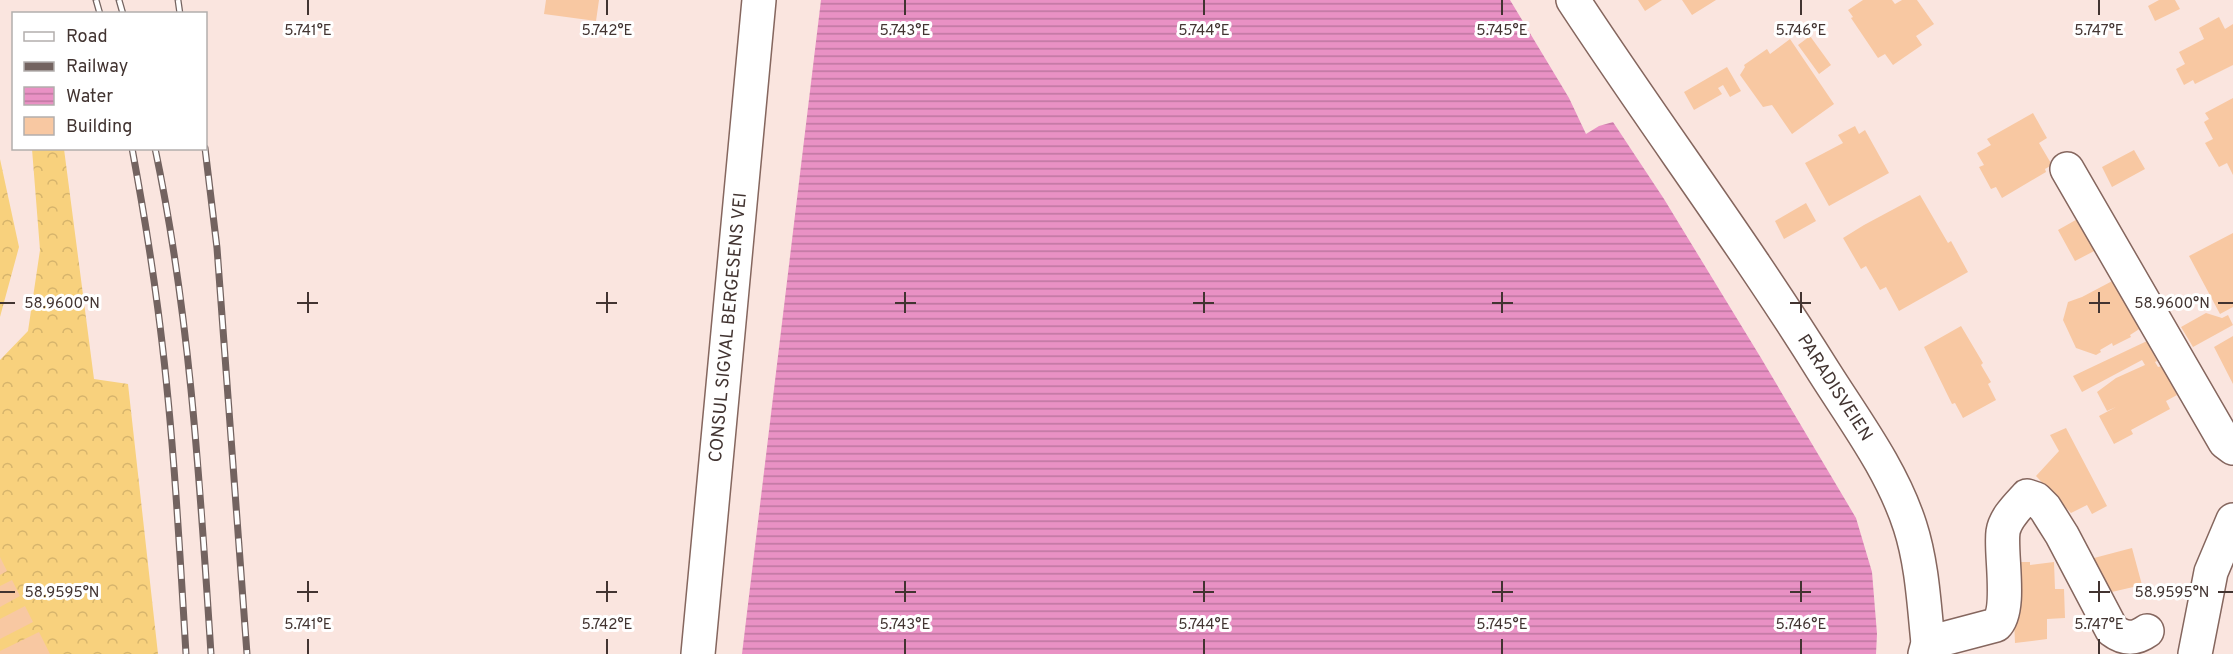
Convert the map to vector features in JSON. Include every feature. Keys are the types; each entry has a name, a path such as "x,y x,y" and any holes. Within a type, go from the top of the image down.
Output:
{"street":[{"name":"CONSUL SIGVAL BERGESENS VEI","path":"698,654 759,0"},
{"name":"PARADISVEIEN","path":"1573,0 1783,306 1878,459 1898,496 1910,526 1916,552 1927,648"},
{"path":"2067,169 2225,442 2233,448"},
{"path":"1927,648 2000,622 2003,611 2005,574 2003,531 2009,517 2027,496 2036,499 2045,508 2062,535 2112,630 2128,638 2140,636 2147,631"},
{"path":"2195,654 2211,572 2233,520"}],"green space":[{"path":"32,150 64,150 94,379 128,384 158,654 0,654 0,360 28,331 40,250"},
{"path":"0,159 19,247 0,317"}],"water":[{"path":"821,0 1510,0 1569,98 1586,134 1599,126 1613,122 1664,199 1856,518 1872,572 1877,634 1876,654 742,654"}],"building":[{"path":"546,0 599,0 596,21 544,14"},
{"path":"1638,0 1662,0 1645,11"},
{"path":"1682,0 1716,0 1692,15"},
{"path":"1863,0 1892,0 1895,4 1902,0 1917,0 1934,24 1916,36 1922,45 1893,65 1885,54 1878,58 1851,18 1853,17 1848,10"},
{"path":"2159,0 2175,0 2180,9 2155,21 2148,6"},
{"path":"2219,17 2225,29 2233,24 2233,65 2195,84 2193,80 2184,85 2176,69 2185,64 2179,52 2204,39 2199,28"},
{"path":"1810,36 1831,65 1819,74 1798,45"},
{"path":"1790,39 1834,104 1792,134 1772,105 1763,107 1740,75 1744,65 1767,49 1770,54"},
{"path":"1727,67 1741,91 1730,97 1723,85 1718,88 1722,94 1694,110 1684,92"},
{"path":"2233,98 2233,175 2227,163 2219,167 2205,143 2213,139 2204,122 2209,119 2205,113"},
{"path":"2033,113 2047,138 2039,143 2052,165 2045,169 2046,172 2002,198 1996,187 1991,189 1979,167 1984,165 1977,153 1991,145 1987,139"},
{"path":"1855,126 1859,134 1865,130 1889,173 1829,206 1805,163 1843,143 1838,135"},
{"path":"2134,150 2145,169 2112,187 2102,167"},
{"path":"1920,195 1948,243 1951,241 1968,272 1899,311 1886,287 1880,290 1866,266 1861,269 1843,238"},
{"path":"1806,203 1816,221 1784,239 1775,221"},
{"path":"2081,217 2098,249 2075,261 2058,230"},
{"path":"2233,233 2233,307 2220,314 2189,256"},
{"path":"2118,278 2144,326 2130,335 2131,337 2113,346 2112,343 2096,355 2076,348 2063,320 2068,302"},
{"path":"2206,313 2222,318 2228,315 2233,325 2193,347 2181,327"},
{"path":"1961,326 1983,363 1981,365 1991,382 1988,384 1996,400 1963,418 1955,403 1952,404 1924,347"},
{"path":"2233,336 2233,384 2214,347"},
{"path":"2147,341 2157,361 2155,362 2158,367 2162,366 2177,395 2166,401 2170,409 2131,430 2133,434 2114,444 2099,416 2116,407 2107,411 2097,392 2116,378 2145,365 2142,360 2082,392 2073,376"},
{"path":"2066,428 2107,506 2092,514 2087,505 2071,513 2036,476 2059,451 2050,435"},
{"path":"2132,548 2142,585 2103,594 2088,562 2095,560 2094,558"},
{"path":"0,557 7,571 0,575"},
{"path":"2018,562 2030,562 2030,565 2054,562 2055,589 2064,589 2065,618 2047,619 2047,639 2015,643 2014,618 2019,616"},
{"path":"12,580 20,596 0,607 0,586"},
{"path":"25,606 33,622 0,639 0,619"},
{"path":"39,632 50,654 0,654 0,651"}],"railway":[{"path":"96,0 99,12"},
{"path":"119,0 122,12"},
{"path":"178,0 180,12"},
{"path":"132,150 158,310 168,396 186,654"},
{"path":"155,150 167,210 185,336 198,463 211,654"},
{"path":"205,150 217,248 247,654"}]}
